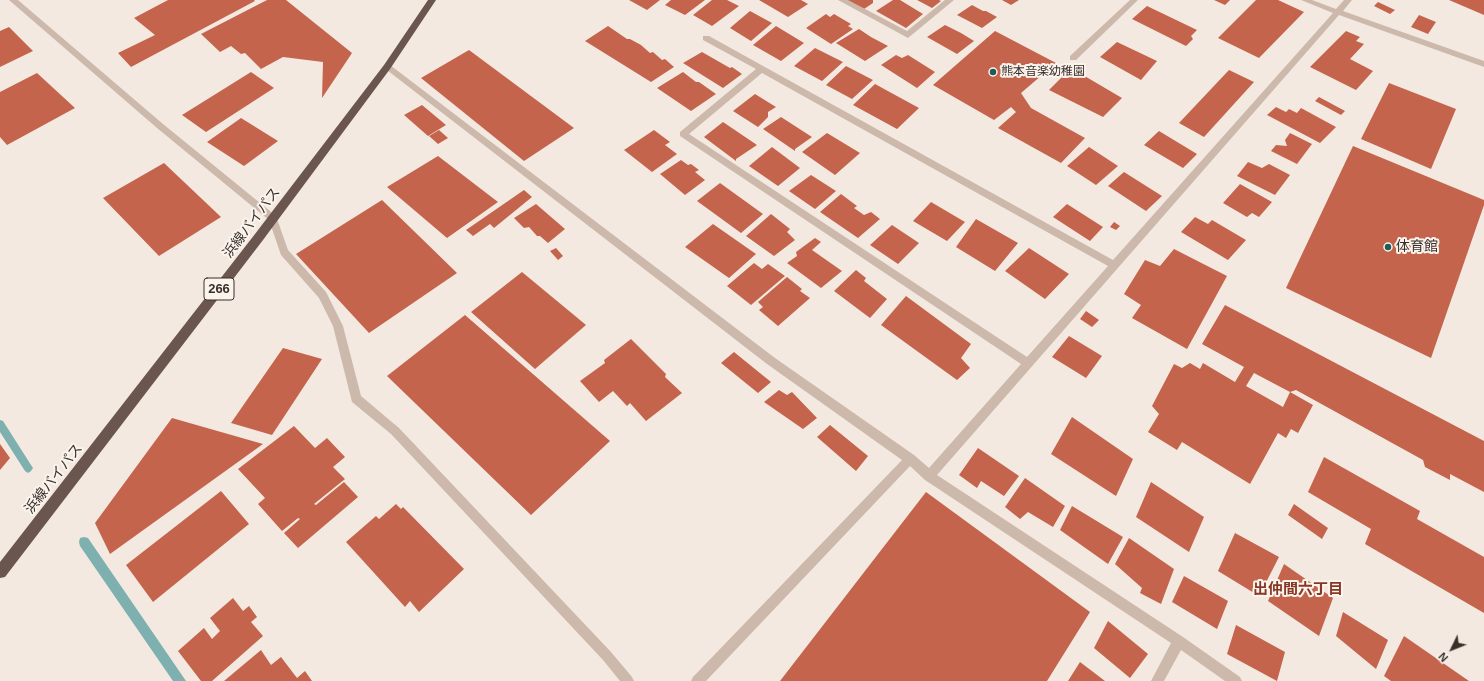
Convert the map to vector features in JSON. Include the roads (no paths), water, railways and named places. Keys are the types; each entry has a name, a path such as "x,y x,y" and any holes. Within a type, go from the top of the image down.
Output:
{"highway":[{"name":"浜線バイパス","path":"0,572 387,68 432,0"}],"street":[{"path":"13,0 160,126 273,218 284,252 323,295 338,326 356,399 395,431 628,681"},
{"path":"842,0 908,35 950,0"},
{"path":"1073,58 1134,0"},
{"path":"1305,0 1484,64"},
{"path":"929,476 1348,0"},
{"path":"706,38 1114,265"},
{"path":"387,68 771,360 910,459 929,476 1178,640 1236,681"},
{"path":"762,69 683,134 1028,363"},
{"path":"697,681 910,459"},
{"path":"1157,681 1178,640"}],"waterway":[{"path":"0,424 28,468"},
{"path":"84,542 180,681"}],"place":[{"name":"熊本音楽幼稚園","path":"993,72"},
{"name":"体育館","path":"1388,247"}],"district":[{"name":"出仲間六丁目","path":"1298,590"}]}
